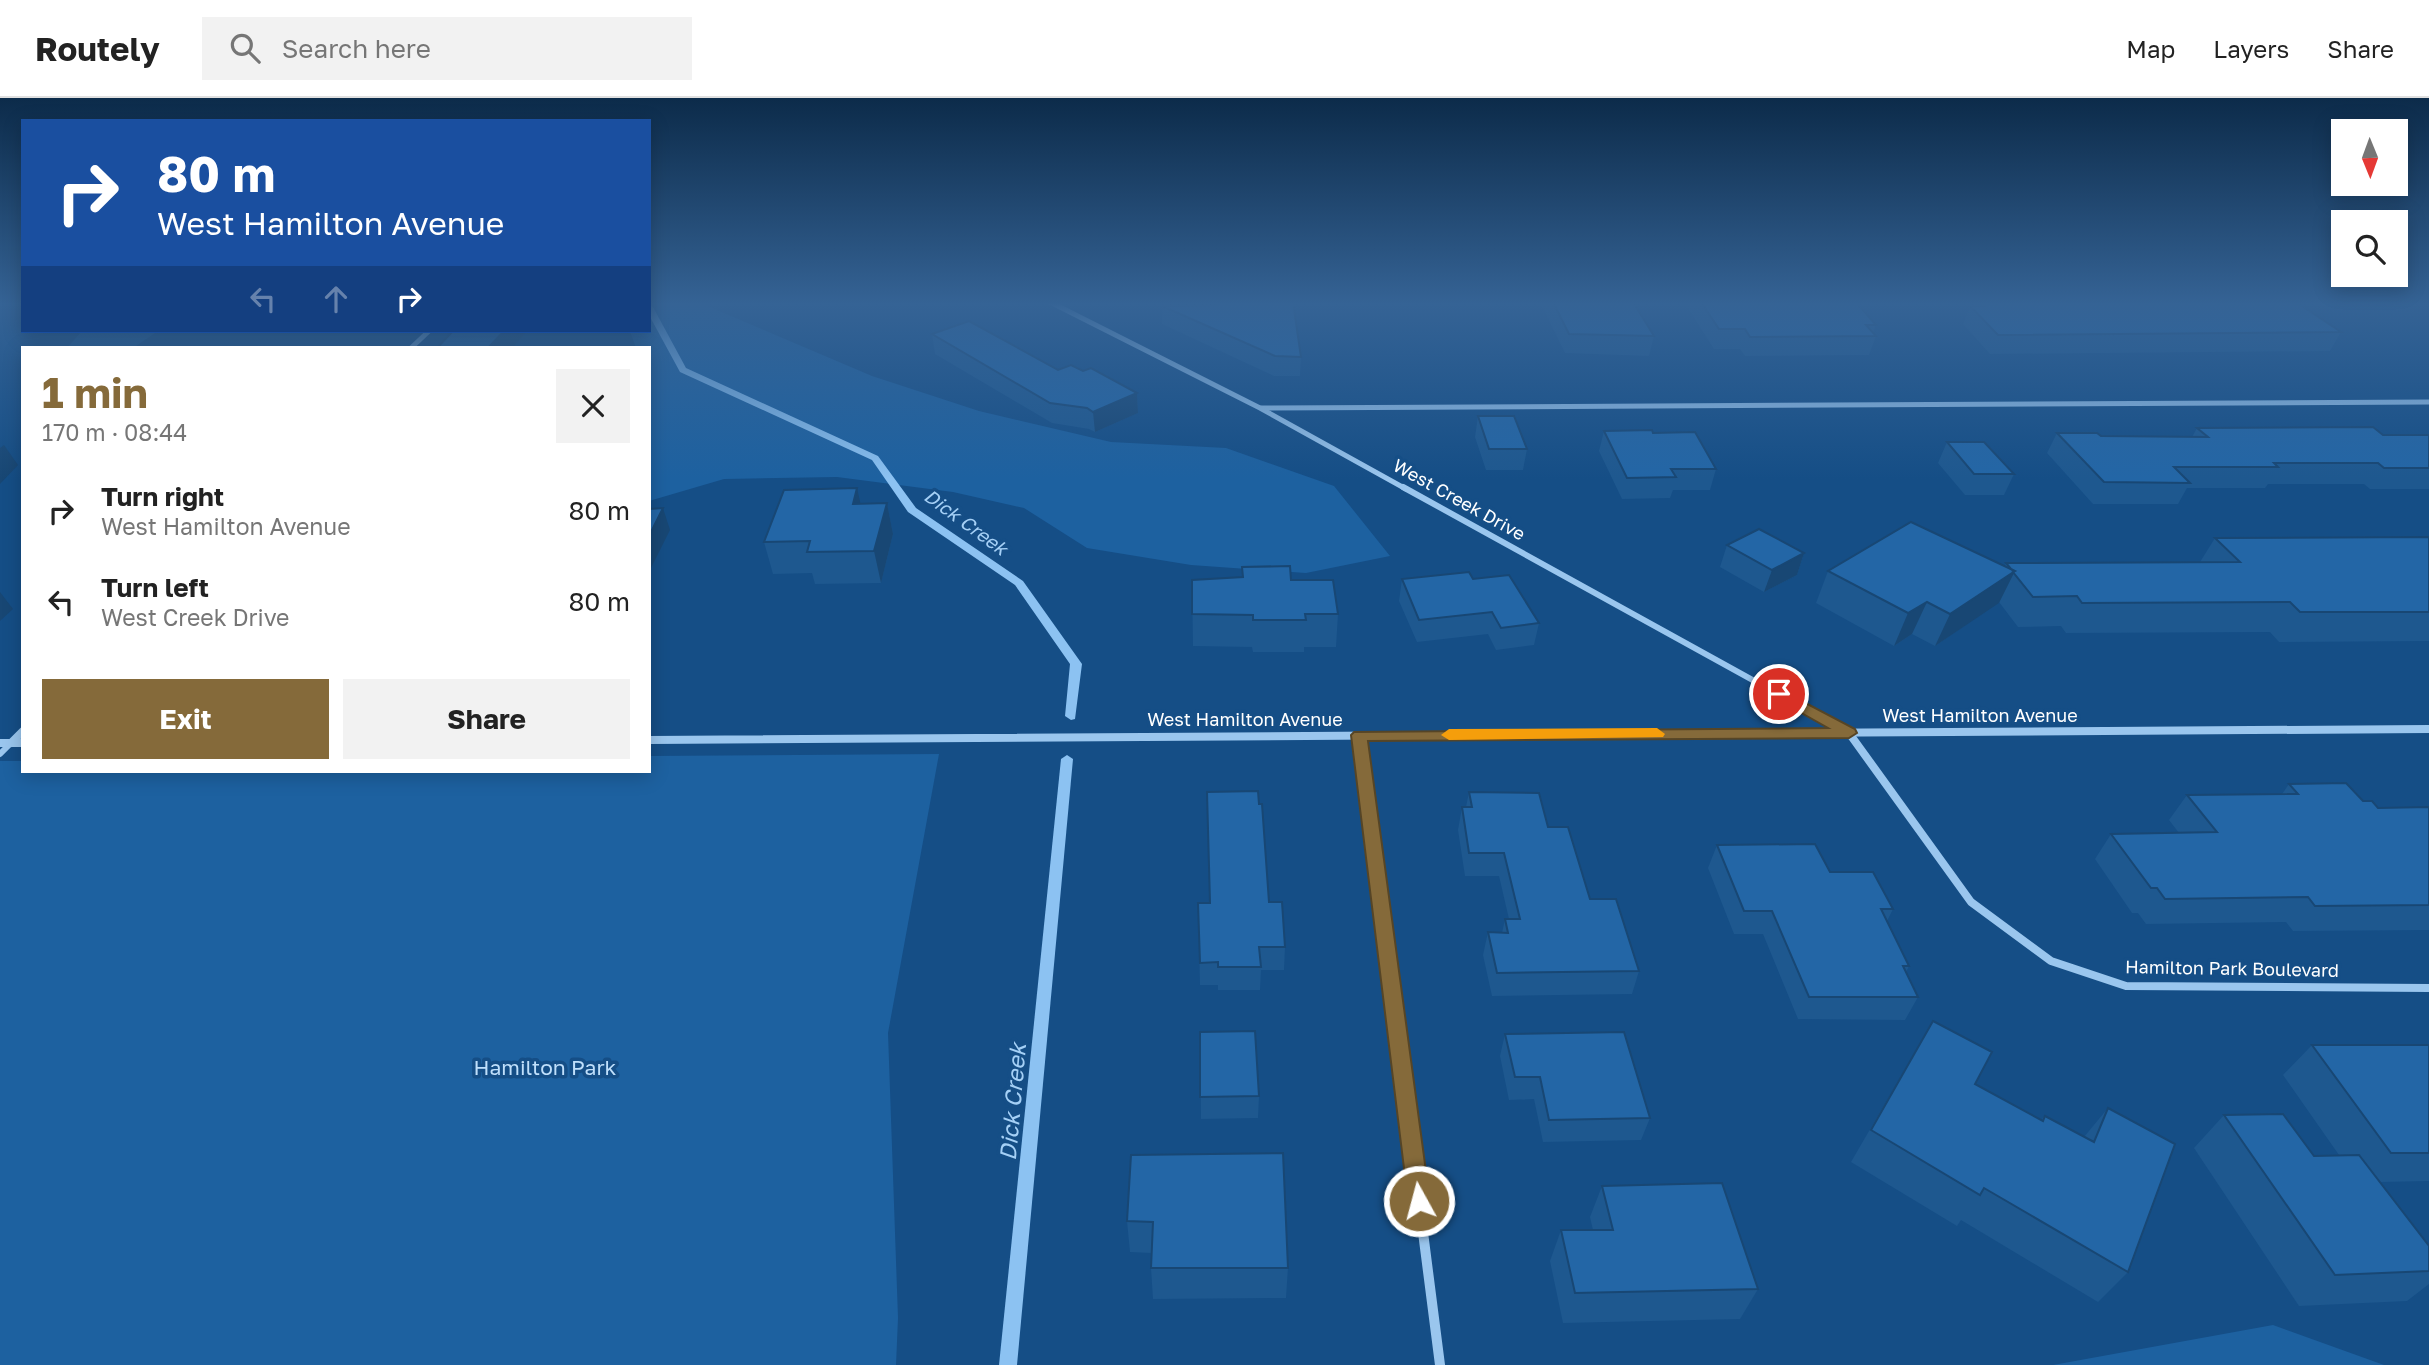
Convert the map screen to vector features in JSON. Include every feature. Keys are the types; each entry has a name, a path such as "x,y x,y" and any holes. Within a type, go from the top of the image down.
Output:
{"street":[{"name":"West Creek Drive","path":"1167,361 1260,408 1849,733"},
{"path":"1260,408 2429,402"},
{"name":"West Hamilton Avenue","path":"651,740 2429,729"},
{"path":"10,743 21,733"},
{"name":"Hamilton Park Boulevard","path":"1849,733 1971,902 2050,961 2126,986 2429,988"},
{"path":"1359,735 1440,1365"},
{"path":"0,743 21,743"}],"lane":[{"path":"0,754 10,743"}],"green space":[{"path":"651,361 837,361 872,376 979,411 1111,442 1226,448 1334,486 1390,556 1306,573 1191,565 1087,548 1024,508 953,492 837,477 724,479 651,500"},
{"name":"Hamilton Park","path":"939,754 888,1033 898,1318 896,1365 0,1365 0,761 21,761 21,773 651,773 651,756"},
{"path":"2273,1325 2384,1365 2053,1365"}],"building":[{"path":"978,361 1042,361 1058,370 1071,365 1083,371 1091,368 1137,393 1093,412 1087,408 1050,403"},
{"path":"1478,416 1514,416 1527,449 1489,449"},
{"path":"2373,427 2383,435 2429,435 2429,468 2384,468 2378,463 2174,467 2190,483 2104,482 2057,433 2208,437 2197,428"},
{"path":"1652,430 1653,433 1695,432 1716,469 1671,469 1676,477 1627,478 1604,431"},
{"path":"1947,442 1984,442 2014,474 1974,474"},
{"path":"857,488 853,504 887,503 874,551 807,552 810,541 764,542 784,490"},
{"path":"663,508 651,532 651,509"},
{"path":"1911,522 2015,571 1950,614 1927,602 1908,613 1828,571"},
{"path":"1759,529 1804,553 1772,570 1727,545"},
{"path":"2428,537 2429,612 2300,612 2290,602 2082,603 2077,596 2033,597 2006,563 2240,562 2215,538"},
{"path":"1290,566 1291,580 1333,580 1338,614 1305,614 1306,620 1253,620 1253,615 1192,614 1192,580 1243,577 1242,567"},
{"path":"1469,572 1473,579 1509,575 1539,623 1501,628 1492,612 1419,620 1402,579"},
{"path":"2346,783 2363,801 2372,801 2378,808 2429,807 2429,905 2315,906 2308,897 2165,899 2157,888 2151,888 2111,834 2217,832 2187,795 2298,794 2289,784"},
{"path":"1258,791 1259,804 1262,804 1269,902 1282,902 1285,947 1259,947 1261,967 1218,967 1218,962 1200,963 1198,903 1210,903 1207,792"},
{"path":"1469,792 1539,793 1548,827 1568,827 1590,899 1616,899 1639,971 1497,973 1488,932 1508,933 1505,919 1520,919 1504,853 1469,853 1462,807 1472,807"},
{"path":"1815,844 1830,872 1873,872 1893,909 1881,909 1909,966 1903,966 1918,997 1809,997 1772,911 1744,911 1717,845"},
{"path":"1933,1021 1992,1052 1975,1084 2043,1121 2045,1116 2094,1142 2108,1108 2175,1144 2128,1272 1984,1188 1980,1195 1871,1130"},
{"path":"1255,1031 1259,1096 1200,1097 1200,1032"},
{"path":"1624,1032 1650,1118 1549,1120 1540,1077 1515,1077 1505,1034"},
{"path":"2312,1045 2429,1045 2429,1153 2391,1153"},
{"path":"2283,1114 2314,1156 2359,1155 2429,1246 2429,1271 2335,1275 2224,1115"},
{"path":"1283,1153 1288,1268 1151,1268 1153,1222 1127,1221 1131,1155"},
{"path":"1722,1183 1758,1289 1575,1293 1561,1230 1613,1230 1602,1186"}],"waterway":[{"name":"Dick Creek","path":"678,361 683,370 875,458 912,510 1019,583 1076,664 1071,716"},
{"name":"Dick Creek","path":"1008,1365 1067,759"}],"slow traffic":[{"path":"1449,735 1657,734"}],"route":[{"path":"1419,1201 1359,735 1849,733 1779,694"}]}
